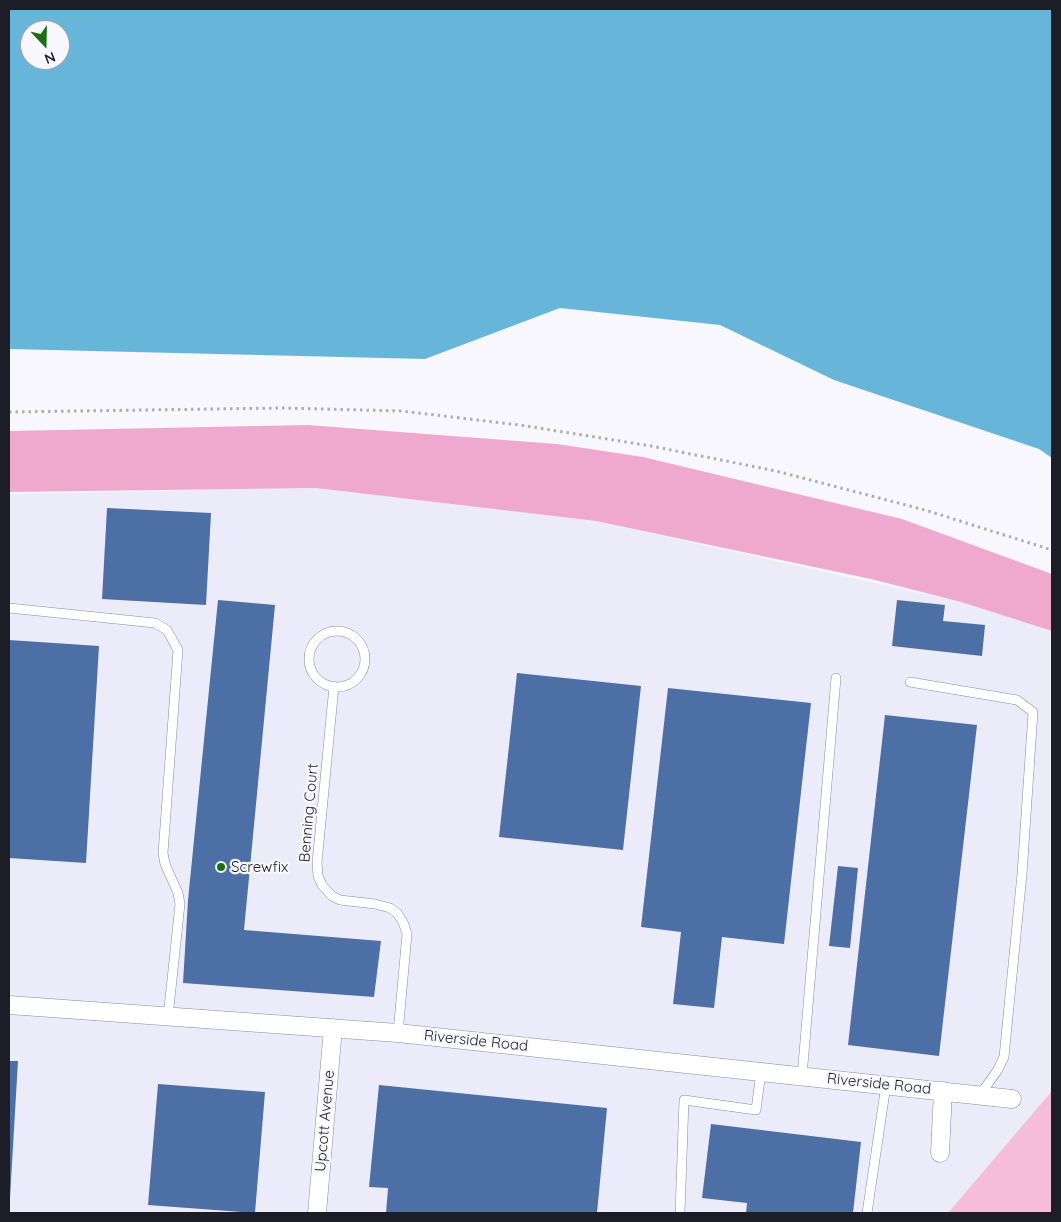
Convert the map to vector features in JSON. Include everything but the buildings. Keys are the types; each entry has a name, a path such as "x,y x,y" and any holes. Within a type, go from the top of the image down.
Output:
{"street":[{"name":"Riverside Road","path":"9,1005 398,1033 1012,1099"},
{"name":"Upcott Avenue","path":"317,1213 333,1028"},
{"name":"Riverside Road","path":"940,1153 943,1091"}],"lane":[{"path":"9,608 155,623 167,630 178,650 163,852 165,864 178,893 180,904 168,1016"},
{"path":"346,633 355,638 362,646 365,655 364,666 360,675 352,683 334,686 322,682 312,672 310,659 312,650 314,643 326,634 346,633"},
{"path":"802,1076 836,678"},
{"path":"910,682 1017,700 1033,712 1022,874 1004,1057 997,1071 980,1095"},
{"name":"Benning Court","path":"334,686 318,876 332,896 340,900 390,908 397,913 403,922 407,934 398,1033"},
{"path":"680,1213 684,1100 756,1110 761,1072"},
{"path":"867,1213 886,1085"}],"path":[{"path":"9,412 281,408 401,411 520,424 651,446 776,471 925,510 1052,550"}],"shaded area":[{"path":"308,425 557,444 643,457 902,519 1052,574 1052,631 961,602 871,579 596,521 316,488 9,492 9,431"},
{"path":"316,488 596,521 961,602 1052,631 1052,1100 953,1213 9,1213 9,494"},
{"path":"1052,1091 1052,1213 948,1213"}],"water":[{"path":"9,9 1052,9 1052,458 1039,449 834,380 720,325 560,308 425,359 9,349"}],"place":[{"name":"Screwfix","path":"221,867"}]}
